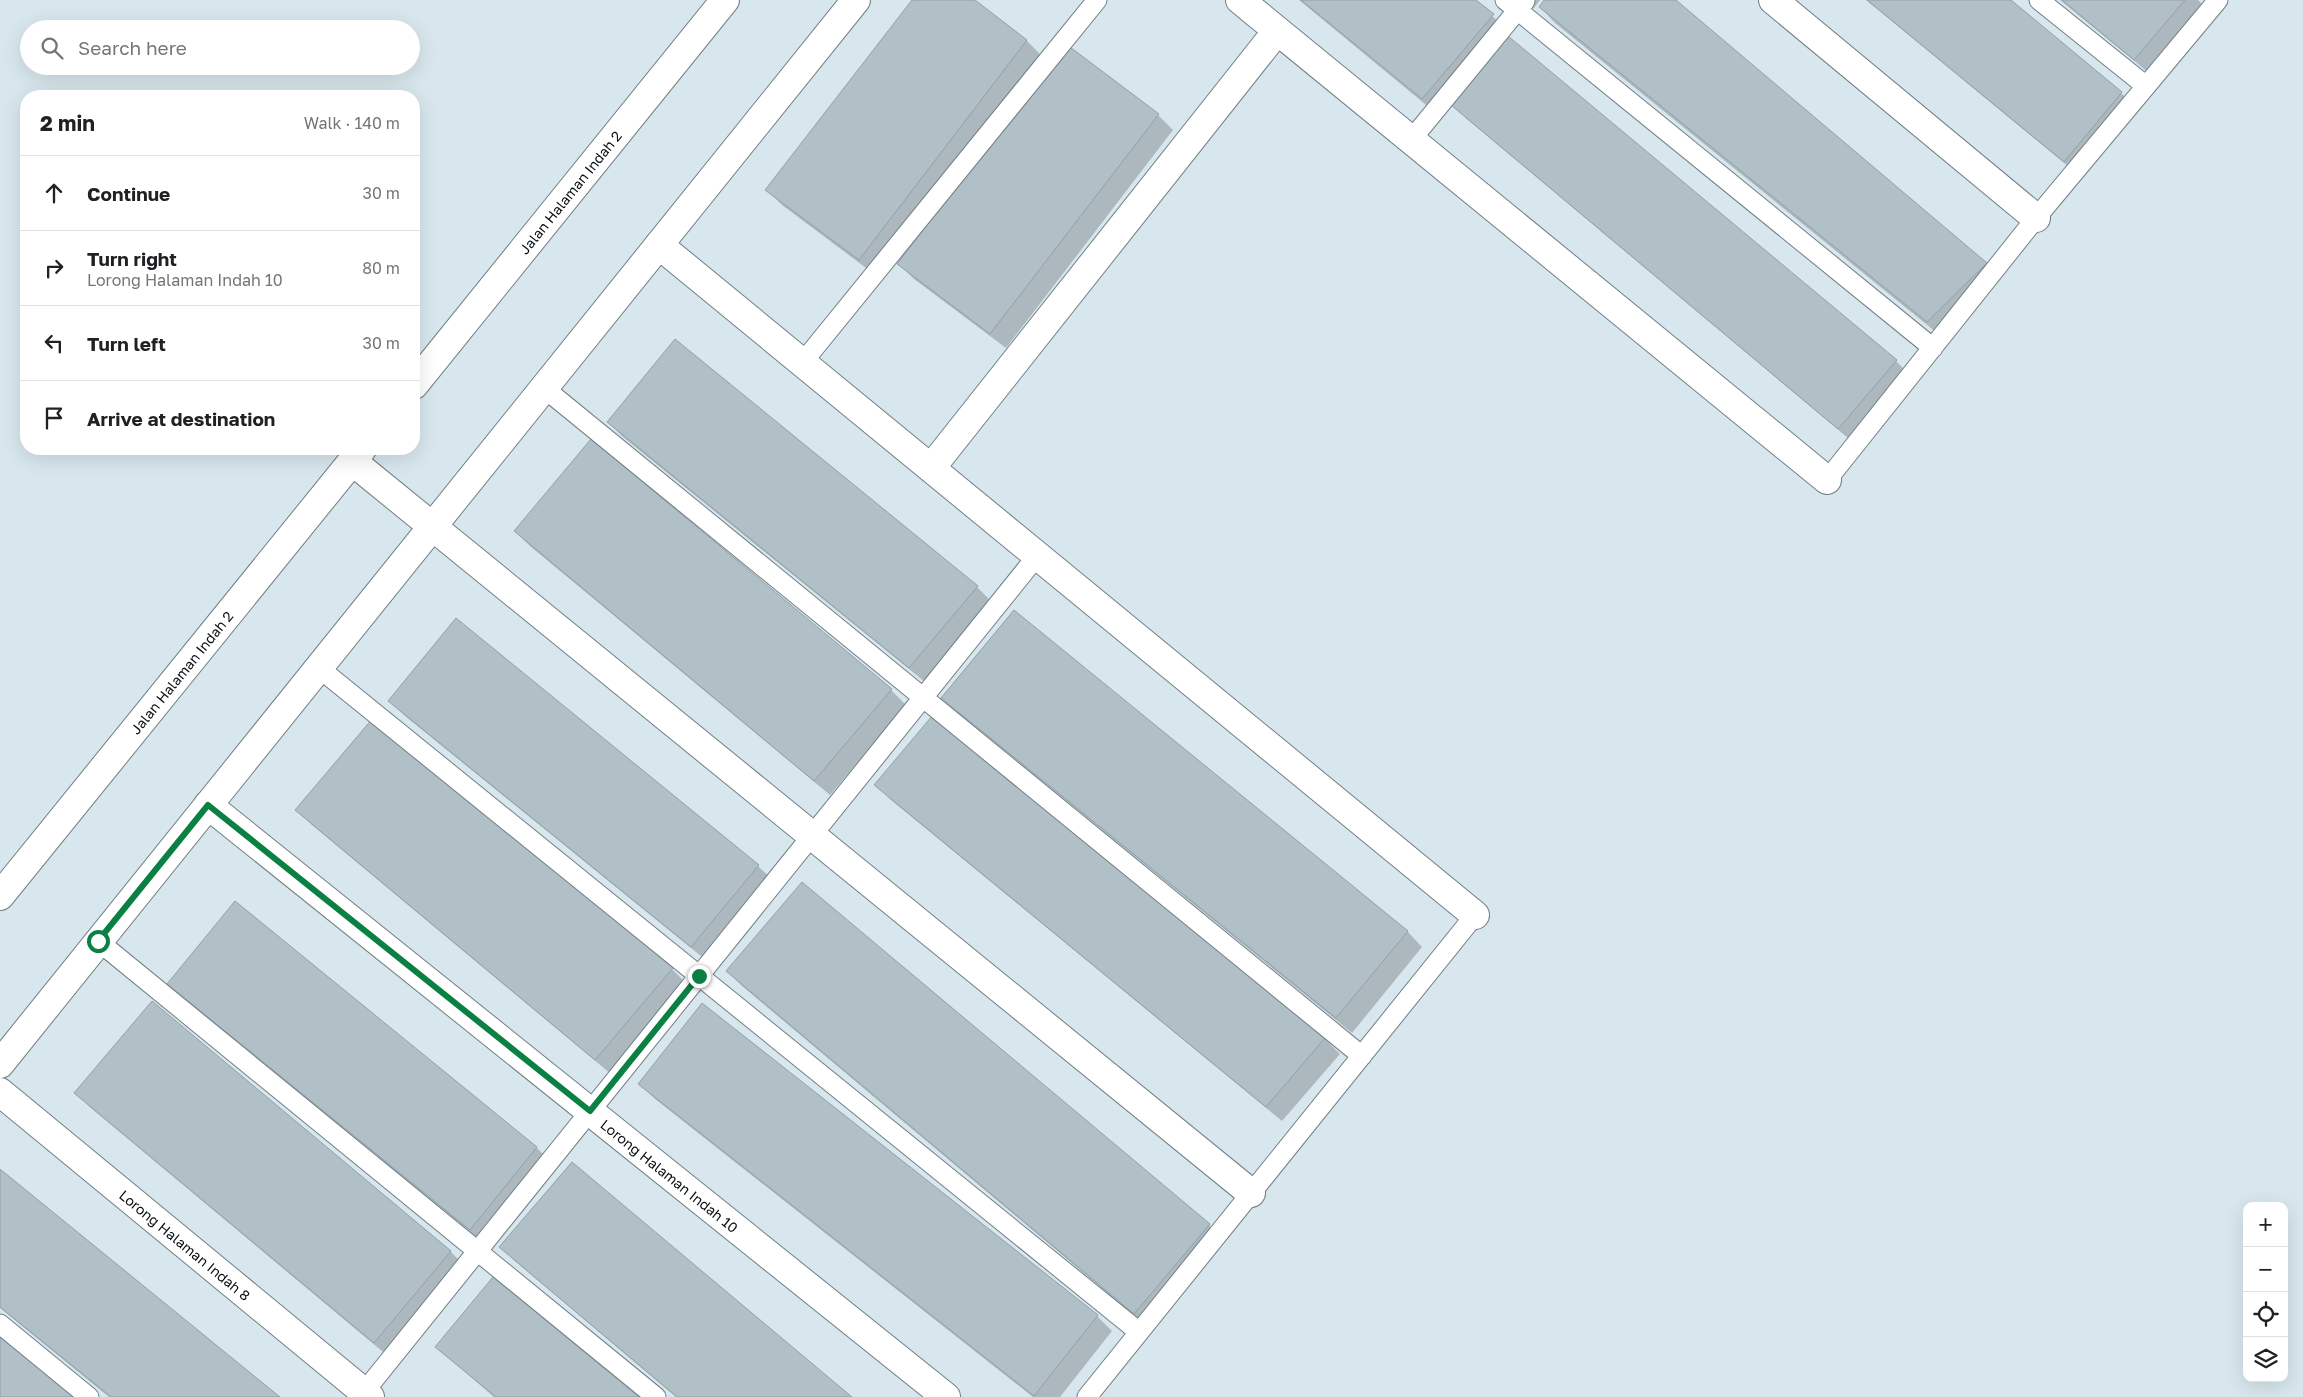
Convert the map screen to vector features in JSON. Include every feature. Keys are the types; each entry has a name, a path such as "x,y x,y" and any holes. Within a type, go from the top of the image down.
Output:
{"street":[{"name":"Jalan Halaman Indah 2","path":"420,377 725,0"},
{"path":"0,1064 856,0"},
{"path":"1240,0 1827,480"},
{"path":"1773,0 2036,218"},
{"path":"931,468 1278,31"},
{"path":"659,245 1475,916"},
{"name":"Jalan Halaman Indah 2","path":"0,896 357,455"},
{"path":"357,455 433,527 1251,1193"},
{"name":"Lorong Halaman Indah 10","path":"208,805 946,1397"},
{"name":"Lorong Halaman Indah 8","path":"0,1092 365,1395"}],"lane":[{"path":"803,362 1097,0"},
{"path":"2039,0 2146,86"},
{"path":"1827,480 2036,218 2218,0"},
{"path":"1411,140 1516,3 1933,348"},
{"path":"544,388 1362,1056"},
{"path":"365,1395 590,1111 1037,556"},
{"path":"319,668 1138,1332"},
{"path":"1087,1397 1475,916"},
{"path":"98,941 656,1397"},
{"path":"0,1324 89,1397"}],"building":[{"path":"912,0 975,0 1027,40 859,260 765,190"},
{"path":"1301,0 1476,0 1494,14 1422,99"},
{"path":"1544,0 1676,0 1987,263 1927,322 1539,7"},
{"path":"1867,0 2011,0 2122,92 2064,162"},
{"path":"2062,0 2185,0 2134,60"},
{"path":"1508,36 1897,360 1838,429 1451,105"},
{"path":"1066,44 1159,114 990,334 897,264"},
{"path":"675,339 978,586 909,668 607,422"},
{"path":"591,439 892,689 814,781 514,531"},
{"path":"1014,610 1408,931 1336,1018 941,698"},
{"path":"456,618 759,865 691,947 388,701"},
{"path":"933,715 1325,1038 1266,1107 874,785"},
{"path":"373,718 673,968 595,1060 295,810"},
{"path":"802,882 1210,1224 1134,1314 726,971"},
{"path":"235,901 537,1147 470,1230 167,984"},
{"path":"152,1001 451,1251 374,1343 74,1093"},
{"path":"702,1003 1098,1315 1034,1396 638,1084"},
{"path":"572,1162 852,1397 677,1397 499,1247"},
{"path":"0,1169 280,1397 111,1397 0,1307"},
{"path":"493,1277 639,1397 496,1397 435,1347"},
{"path":"0,1337 74,1397 0,1397"}],"route":[{"path":"98,941 208,805 590,1111 699,976"}]}
